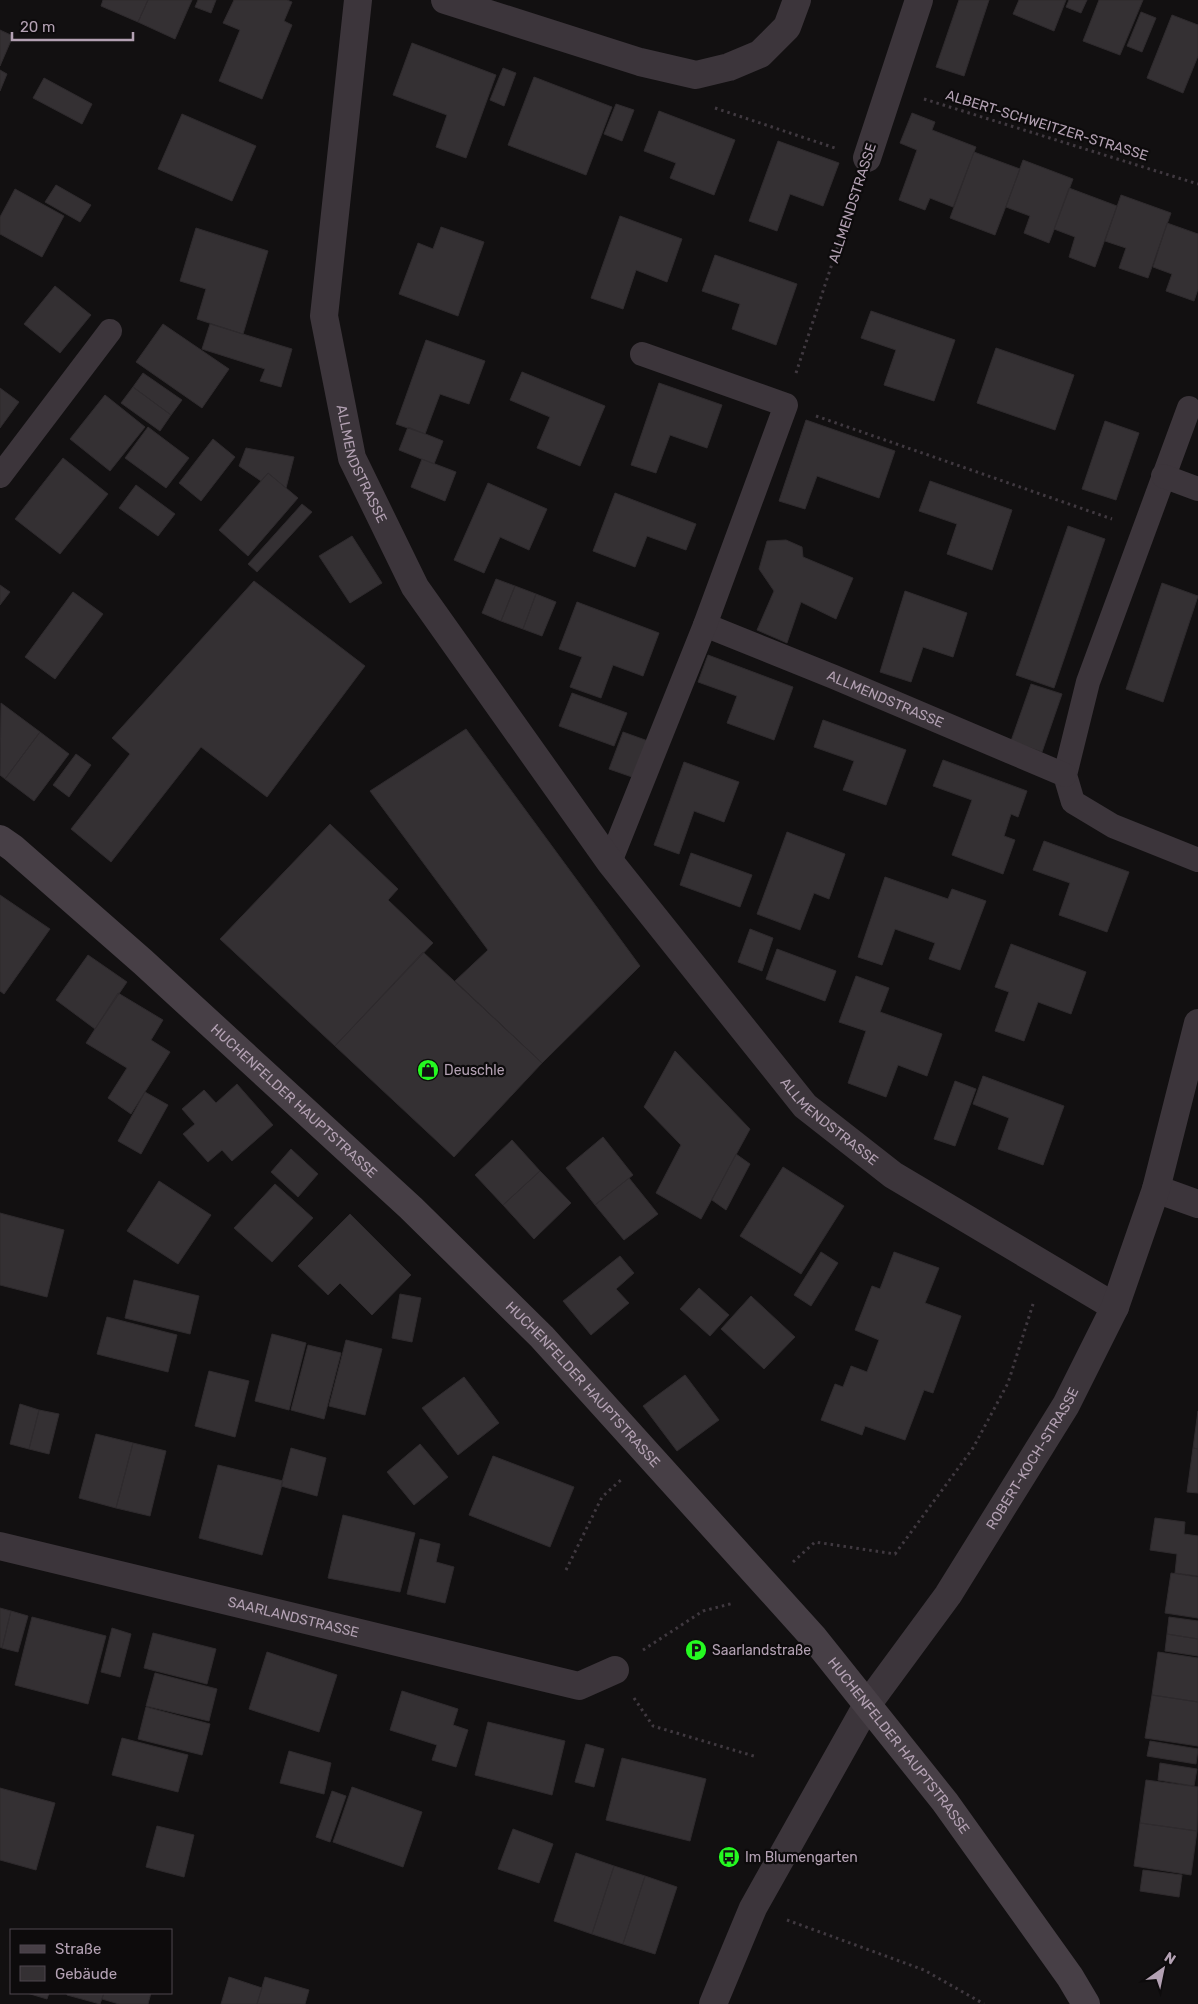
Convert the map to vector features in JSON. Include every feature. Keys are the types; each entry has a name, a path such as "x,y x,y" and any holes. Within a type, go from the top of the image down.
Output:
{"main road":[{"name":"HUCHENFELDER HAUPTSTRASSE","path":"0,839 13,848 143,962 411,1208 542,1337 814,1638 945,1802 1070,1976 1086,2004"}],"street":[{"name":"ALLMENDSTRASSE","path":"358,0 324,316 352,458 415,587 610,862 805,1106 893,1175 1115,1306"},
{"path":"445,0 640,62 696,75 729,67 760,54 787,27 797,0"},
{"name":"ALLMENDSTRASSE","path":"867,158 919,0"},
{"name":"ROBERT-KOCH-STRASSE","path":"867,1705 948,1596 1061,1413 1115,1306 1156,1189 1198,1023"},
{"path":"1156,1189 1198,1204"},
{"name":"SAARLANDSTRASSE","path":"0,1546 579,1686 615,1670"},
{"path":"713,2004 753,1908 867,1705"}],"lane":[{"path":"0,476 110,331"},
{"path":"610,862 705,625 786,405 642,354"},
{"path":"1189,408 1088,682 1065,775 1072,802 1114,826 1198,860"},
{"path":"1163,476 1198,489"},
{"name":"ALLMENDSTRASSE","path":"705,625 834,677 1065,775"}],"path":[{"name":"ALBERT-SCHWEITZER-STRASSE","path":"889,88 1198,184"},
{"path":"706,102 715,108 867,158"},
{"name":"ALLMENDSTRASSE","path":"786,405 867,158"},
{"path":"786,405 1144,530"},
{"path":"766,1587 815,1542 896,1554 973,1448 1008,1383 1046,1265"},
{"path":"566,1570 602,1497 650,1455"},
{"path":"615,1670 703,1611 735,1602"},
{"path":"653,1726 757,1757"},
{"path":"753,1908 924,1970 984,2004"}],"building":[{"path":"103,0 148,0 138,22 101,6"},
{"path":"148,0 192,0 175,39 138,22"},
{"path":"198,0 216,0 211,13 195,7"},
{"path":"234,0 287,0 292,2 284,21 292,25 262,99 219,81 240,30 223,23"},
{"path":"959,0 989,0 964,76 936,67"},
{"path":"1019,0 1066,0 1054,31 1013,14"},
{"path":"1069,0 1087,0 1081,13 1066,7"},
{"path":"1099,0 1143,0 1120,55 1083,41"},
{"path":"1141,12 1156,18 1142,52 1127,46"},
{"path":"1172,15 1198,25 1198,56 1183,93 1147,78"},
{"path":"0,30 13,36 0,66"},
{"path":"412,43 496,75 466,158 436,147 447,115 393,95"},
{"path":"503,68 516,73 504,106 490,100"},
{"path":"0,70 7,74 0,91"},
{"path":"534,77 612,107 586,175 508,145"},
{"path":"44,78 92,104 82,124 33,98"},
{"path":"616,104 634,110 622,141 604,134"},
{"path":"659,111 735,140 714,195 670,178 676,163 644,151"},
{"path":"912,113 935,122 932,130 976,147 953,207 930,198 925,210 899,200 917,150 900,143"},
{"path":"182,114 256,146 232,201 158,169"},
{"path":"778,141 839,163 823,206 790,194 777,231 749,221"},
{"path":"974,152 1020,169 995,235 950,218"},
{"path":"1023,160 1073,179 1049,243 1024,233 1030,216 1006,207"},
{"path":"56,185 91,205 80,222 45,202"},
{"path":"1069,188 1117,206 1095,267 1069,257 1075,237 1054,229"},
{"path":"15,189 64,216 42,257 0,234 0,217"},
{"path":"1121,195 1171,213 1148,278 1119,268 1126,248 1105,241"},
{"path":"620,216 682,239 667,282 636,270 623,309 591,298"},
{"path":"1167,223 1198,234 1198,289 1194,301 1166,291 1172,274 1153,267"},
{"path":"441,227 484,242 458,316 399,294 418,243 433,249"},
{"path":"196,228 268,251 243,334 197,319 206,289 180,281"},
{"path":"715,255 797,284 776,345 732,329 740,304 702,291"},
{"path":"55,286 91,315 60,353 24,324"},
{"path":"871,311 955,340 934,401 884,385 896,350 861,338"},
{"path":"163,324 229,369 202,408 136,362"},
{"path":"210,324 292,349 281,387 260,381 265,369 202,349"},
{"path":"426,340 485,361 469,404 440,394 425,434 396,424"},
{"path":"996,348 1074,375 1055,430 977,403"},
{"path":"522,372 605,406 580,466 537,448 550,417 510,400"},
{"path":"143,373 182,400 171,415 133,387"},
{"path":"659,383 722,405 707,448 670,435 656,473 631,465"},
{"path":"133,387 171,415 160,431 121,403"},
{"path":"0,388 19,402 0,428"},
{"path":"105,395 145,427 110,471 70,439"},
{"path":"806,420 895,451 879,498 817,476 805,509 779,501"},
{"path":"1105,421 1139,433 1116,500 1082,489"},
{"path":"148,427 189,458 166,488 125,458"},
{"path":"408,427 443,441 434,464 399,450"},
{"path":"213,439 235,457 201,501 179,483"},
{"path":"246,448 294,457 286,488 268,473 261,481 239,466"},
{"path":"63,458 108,494 60,554 15,519"},
{"path":"422,459 456,472 445,501 411,487"},
{"path":"268,473 298,498 248,556 219,530"},
{"path":"930,481 1012,510 992,570 947,554 957,524 919,511"},
{"path":"488,483 547,509 529,550 500,537 484,573 454,560"},
{"path":"136,485 175,514 158,536 119,508"},
{"path":"615,493 696,524 686,550 647,536 635,567 593,551"},
{"path":"302,504 312,512 257,572 248,564"},
{"path":"1068,526 1105,539 1054,688 1016,675"},
{"path":"352,536 382,583 350,603 319,556"},
{"path":"786,540 802,547 803,557 853,578 836,619 801,602 787,643 757,630 774,591 759,569 767,541"},
{"path":"496,579 515,586 501,621 482,613"},
{"path":"254,581 365,666 267,797 201,747 111,862 71,829 130,754 112,738"},
{"path":"1162,583 1198,596 1163,702 1126,689"},
{"path":"0,585 10,592 0,605"},
{"path":"515,586 536,594 523,629 501,621"},
{"path":"905,591 967,613 953,657 923,647 911,682 880,672"},
{"path":"73,592 103,614 55,679 25,657"},
{"path":"536,594 556,602 542,636 523,629"},
{"path":"577,602 659,633 643,676 613,665 601,698 570,687 582,657 559,649"},
{"path":"708,655 793,687 774,740 727,723 737,696 698,682"},
{"path":"1031,684 1062,694 1042,752 1011,741"},
{"path":"572,693 627,713 614,746 559,726"},
{"path":"1,703 40,732 5,779 0,775"},
{"path":"823,720 906,750 886,805 843,790 854,761 814,747"},
{"path":"466,729 640,966 542,1063 455,981 488,950 370,791"},
{"path":"40,732 69,754 34,801 5,779"},
{"path":"623,732 648,741 635,778 609,769"},
{"path":"76,754 91,765 69,797 53,785"},
{"path":"943,760 1027,791 1018,817 1011,814 1004,836 1015,840 1003,874 952,855 972,800 933,786"},
{"path":"684,762 739,782 724,822 694,811 679,854 654,845"},
{"path":"330,824 398,889 388,900 433,943 335,1046 220,939"},
{"path":"787,832 845,854 829,899 814,893 800,930 757,914"},
{"path":"1044,841 1129,872 1107,932 1059,915 1070,883 1033,870"},
{"path":"691,853 752,875 740,907 680,885"},
{"path":"885,877 948,899 952,889 986,901 960,970 929,959 935,943 895,929 882,965 858,957"},
{"path":"0,895 50,929 4,994 0,991"},
{"path":"750,929 773,938 762,971 738,962"},
{"path":"1011,944 1086,972 1071,1014 1038,1002 1024,1041 995,1031 1009,992 995,987"},
{"path":"777,949 836,971 825,1001 766,979"},
{"path":"423,952 542,1063 454,1157 335,1046"},
{"path":"88,955 127,982 95,1029 56,1000"},
{"path":"856,976 889,988 880,1012 942,1034 927,1076 898,1065 886,1097 848,1083 866,1031 839,1022"},
{"path":"118,993 163,1020 151,1040 170,1052 131,1114 108,1098 127,1068 86,1043"},
{"path":"675,1051 750,1129 701,1219 656,1193 681,1145 644,1107"},
{"path":"983,1076 1064,1106 1043,1165 998,1149 1009,1118 973,1104"},
{"path":"955,1081 976,1089 955,1146 934,1139"},
{"path":"237,1084 273,1125 232,1161 222,1150 208,1162 183,1134 195,1124 182,1109 204,1090 216,1103"},
{"path":"145,1092 168,1105 141,1154 118,1141"},
{"path":"603,1137 633,1175 595,1205 566,1168"},
{"path":"512,1140 540,1171 503,1205 475,1175"},
{"path":"291,1149 318,1174 298,1197 271,1172"},
{"path":"736,1154 750,1164 726,1210 712,1200"},
{"path":"783,1167 844,1206 801,1274 740,1236"},
{"path":"540,1171 571,1203 534,1239 503,1205"},
{"path":"629,1178 658,1214 624,1240 595,1205"},
{"path":"159,1181 211,1215 178,1264 127,1231"},
{"path":"275,1184 313,1218 272,1262 234,1228"},
{"path":"0,1213 64,1230 47,1297 0,1285"},
{"path":"350,1214 411,1275 372,1315 340,1283 328,1295 298,1266"},
{"path":"821,1252 838,1263 811,1306 794,1295"},
{"path":"894,1252 939,1268 925,1303 961,1316 933,1393 924,1390 905,1440 865,1426 862,1435 821,1420 835,1384 843,1387 851,1366 867,1372 879,1340 855,1330 872,1286 880,1289"},
{"path":"620,1256 634,1273 616,1289 629,1303 591,1335 563,1301"},
{"path":"134,1280 199,1296 190,1334 125,1318"},
{"path":"699,1288 729,1315 710,1336 680,1309"},
{"path":"400,1294 421,1298 412,1342 392,1338"},
{"path":"751,1296 795,1337 764,1369 721,1329"},
{"path":"107,1317 177,1335 168,1372 97,1354"},
{"path":"272,1334 306,1343 289,1410 255,1401"},
{"path":"346,1340 382,1349 365,1415 329,1406"},
{"path":"308,1345 341,1353 324,1419 291,1410"},
{"path":"209,1371 249,1381 235,1437 195,1426"},
{"path":"685,1375 719,1420 677,1451 643,1406"},
{"path":"464,1377 499,1423 458,1455 422,1408"},
{"path":"20,1404 39,1410 29,1449 10,1444"},
{"path":"39,1410 59,1414 49,1454 29,1449"},
{"path":"1198,1411 1198,1449 1193,1448"},
{"path":"96,1434 133,1443 116,1508 79,1498"},
{"path":"133,1443 166,1451 150,1516 116,1508"},
{"path":"420,1444 448,1477 414,1505 387,1472"},
{"path":"291,1448 326,1458 317,1496 281,1486"},
{"path":"1193,1448 1198,1449 1198,1493 1187,1492"},
{"path":"493,1456 574,1487 550,1547 469,1515"},
{"path":"218,1465 283,1481 262,1555 199,1538"},
{"path":"343,1515 415,1533 400,1592 328,1578"},
{"path":"1155,1518 1185,1522 1184,1534 1198,1536 1198,1576 1175,1573 1177,1554 1150,1550"},
{"path":"420,1539 440,1544 436,1562 454,1567 445,1603 407,1594"},
{"path":"1171,1573 1198,1577 1198,1618 1165,1613"},
{"path":"0,1608 11,1611 2,1648 0,1647"},
{"path":"11,1611 28,1616 18,1652 2,1648"},
{"path":"32,1617 106,1636 88,1704 15,1685"},
{"path":"1169,1617 1198,1621 1198,1639 1167,1634"},
{"path":"112,1628 131,1634 120,1677 101,1672"},
{"path":"153,1633 216,1649 207,1684 144,1668"},
{"path":"1167,1634 1198,1639 1198,1656 1165,1651"},
{"path":"267,1652 337,1675 319,1732 249,1709"},
{"path":"1158,1652 1198,1658 1198,1702 1152,1695"},
{"path":"155,1673 217,1689 209,1721 146,1706"},
{"path":"402,1691 458,1709 453,1725 468,1730 456,1767 432,1760 437,1745 390,1730"},
{"path":"1152,1695 1198,1702 1198,1746 1145,1738"},
{"path":"146,1707 210,1724 202,1755 138,1739"},
{"path":"488,1722 565,1741 552,1795 475,1775"},
{"path":"122,1738 188,1755 178,1792 112,1775"},
{"path":"1150,1741 1198,1749 1196,1764 1147,1756"},
{"path":"586,1744 604,1749 594,1787 575,1782"},
{"path":"289,1751 331,1763 324,1794 280,1783"},
{"path":"622,1758 706,1779 690,1841 606,1820"},
{"path":"1160,1763 1197,1769 1194,1786 1158,1780"},
{"path":"1146,1780 1198,1787 1197,1831 1140,1823"},
{"path":"352,1787 422,1812 403,1867 333,1842"},
{"path":"0,1788 55,1803 36,1870 0,1860"},
{"path":"332,1791 346,1796 330,1842 316,1837"},
{"path":"1140,1823 1197,1831 1191,1875 1134,1866"},
{"path":"157,1826 194,1835 184,1877 146,1867"},
{"path":"513,1829 553,1844 539,1883 498,1869"},
{"path":"576,1853 614,1866 592,1934 554,1921"},
{"path":"614,1866 645,1876 623,1944 592,1934"},
{"path":"1143,1870 1182,1875 1179,1897 1140,1891"},
{"path":"645,1876 677,1887 655,1954 623,1944"},
{"path":"229,1977 262,1988 257,2004 221,2004"},
{"path":"265,1977 309,1990 305,2004 257,2004"},
{"path":"30,1994 49,1994 47,1999"},
{"path":"67,1994 104,1994 100,2004"},
{"path":"104,1994 151,1994 148,2004 119,2004 102,1999"}],"place":[{"name":"Deuschle","path":"428,1070"},
{"name":"Saarlandstraße","path":"696,1650"},
{"name":"Im Blumengarten","path":"729,1857"}]}
